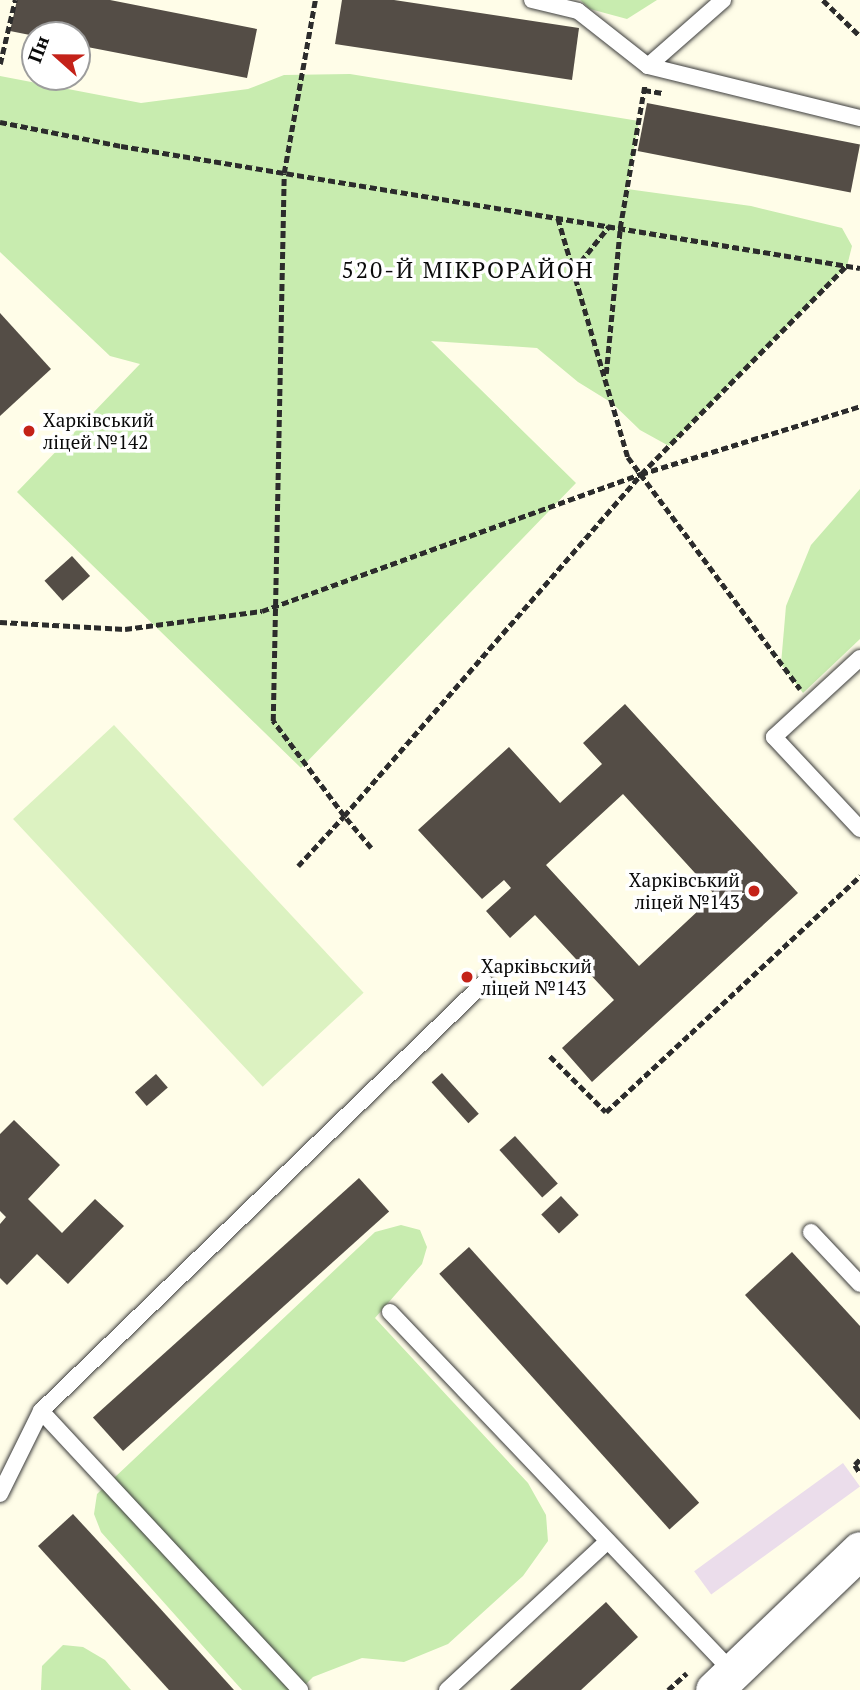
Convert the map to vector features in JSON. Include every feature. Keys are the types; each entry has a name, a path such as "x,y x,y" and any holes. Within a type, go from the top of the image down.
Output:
{"street":[{"path":"723,1681 860,1550"}],"lane":[{"path":"532,0 578,11 648,66 860,118"},
{"path":"648,66 723,0"},
{"path":"860,658 774,737 860,829"},
{"path":"0,1494 41,1411 485,982"},
{"path":"811,1232 860,1284"},
{"path":"390,1312 608,1541 723,1681"},
{"path":"41,1411 300,1690"},
{"path":"447,1690 608,1541"}],"path":[{"path":"0,64 15,0"},
{"path":"315,0 284,173 273,720 371,848"},
{"path":"824,0 860,36"},
{"path":"605,379 620,228 648,66"},
{"path":"0,121 121,146 860,268"},
{"path":"558,218 628,457 811,704"},
{"path":"573,271 609,226"},
{"path":"298,866 641,474 847,265"},
{"path":"0,622 125,629 262,611 641,474 860,406"},
{"path":"550,1056 606,1112 860,876"},
{"path":"860,1460 855,1465 860,1473"}],"shaded area":[{"path":"843,1463 860,1486 711,1595 694,1571"}],"green space":[{"path":"580,0 657,0 627,19 590,9"},
{"path":"350,74 639,121 627,189 751,206 842,228 852,246 847,266 669,446 640,430 612,403 578,382 537,348 431,341 576,483 301,768 17,492 140,364 110,356 0,252 0,76 21,80 21,91 78,91 141,103 248,89 284,75"},
{"path":"860,489 860,639 803,693 781,664 786,606 811,545"},
{"path":"114,725 364,993 263,1087 13,819"},
{"path":"401,1225 420,1230 427,1247 422,1264 375,1318 528,1483 546,1515 548,1541 523,1576 448,1644 404,1662 362,1658 313,1677 300,1690 242,1690 101,1532 94,1514 97,1494 375,1232"},
{"path":"63,1645 83,1647 105,1660 131,1690 41,1690 42,1666"}],"building":[{"path":"17,0 110,0 257,29 247,78 91,48 91,21 21,21 21,33 10,31"},
{"path":"342,0 394,0 579,28 572,80 335,44"},
{"path":"647,103 860,144 851,193 638,151"},
{"path":"0,313 51,369 0,416"},
{"path":"72,556 90,576 63,601 45,581"},
{"name":"Харківський ліцей №143","path":"625,704 798,893 592,1082 562,1048 614,1000 535,915 510,938 486,911 511,888 504,880 482,899 418,830 509,747 560,803 602,764 583,743","holes":["623,794 715,895 639,966 546,865"]},
{"path":"442,1073 479,1114 468,1123 432,1082"},
{"path":"156,1074 168,1088 147,1106 135,1092"},
{"path":"14,1120 60,1165 28,1199 62,1233 95,1199 124,1226 68,1284 37,1254 7,1285 0,1278 0,1224 6,1217 0,1211 0,1134"},
{"path":"515,1136 558,1184 542,1198 499,1150"},
{"path":"359,1178 389,1211 123,1451 93,1418"},
{"path":"561,1196 579,1215 559,1233 541,1214"},
{"path":"469,1247 699,1503 669,1529 439,1274"},
{"path":"792,1252 860,1326 860,1420 745,1295"},
{"path":"73,1514 234,1690 169,1690 38,1546"},
{"path":"606,1602 638,1637 581,1690 510,1690"}],"place":[{"name":"Харківський ліцей №142","path":"29,431"},
{"name":"Харківський ліцей №143","path":"754,891"},
{"name":"Харківьский ліцей №143","path":"467,977"}],"district":[{"name":"520-Й МІКРОРАЙОН","path":"468,270"}]}
